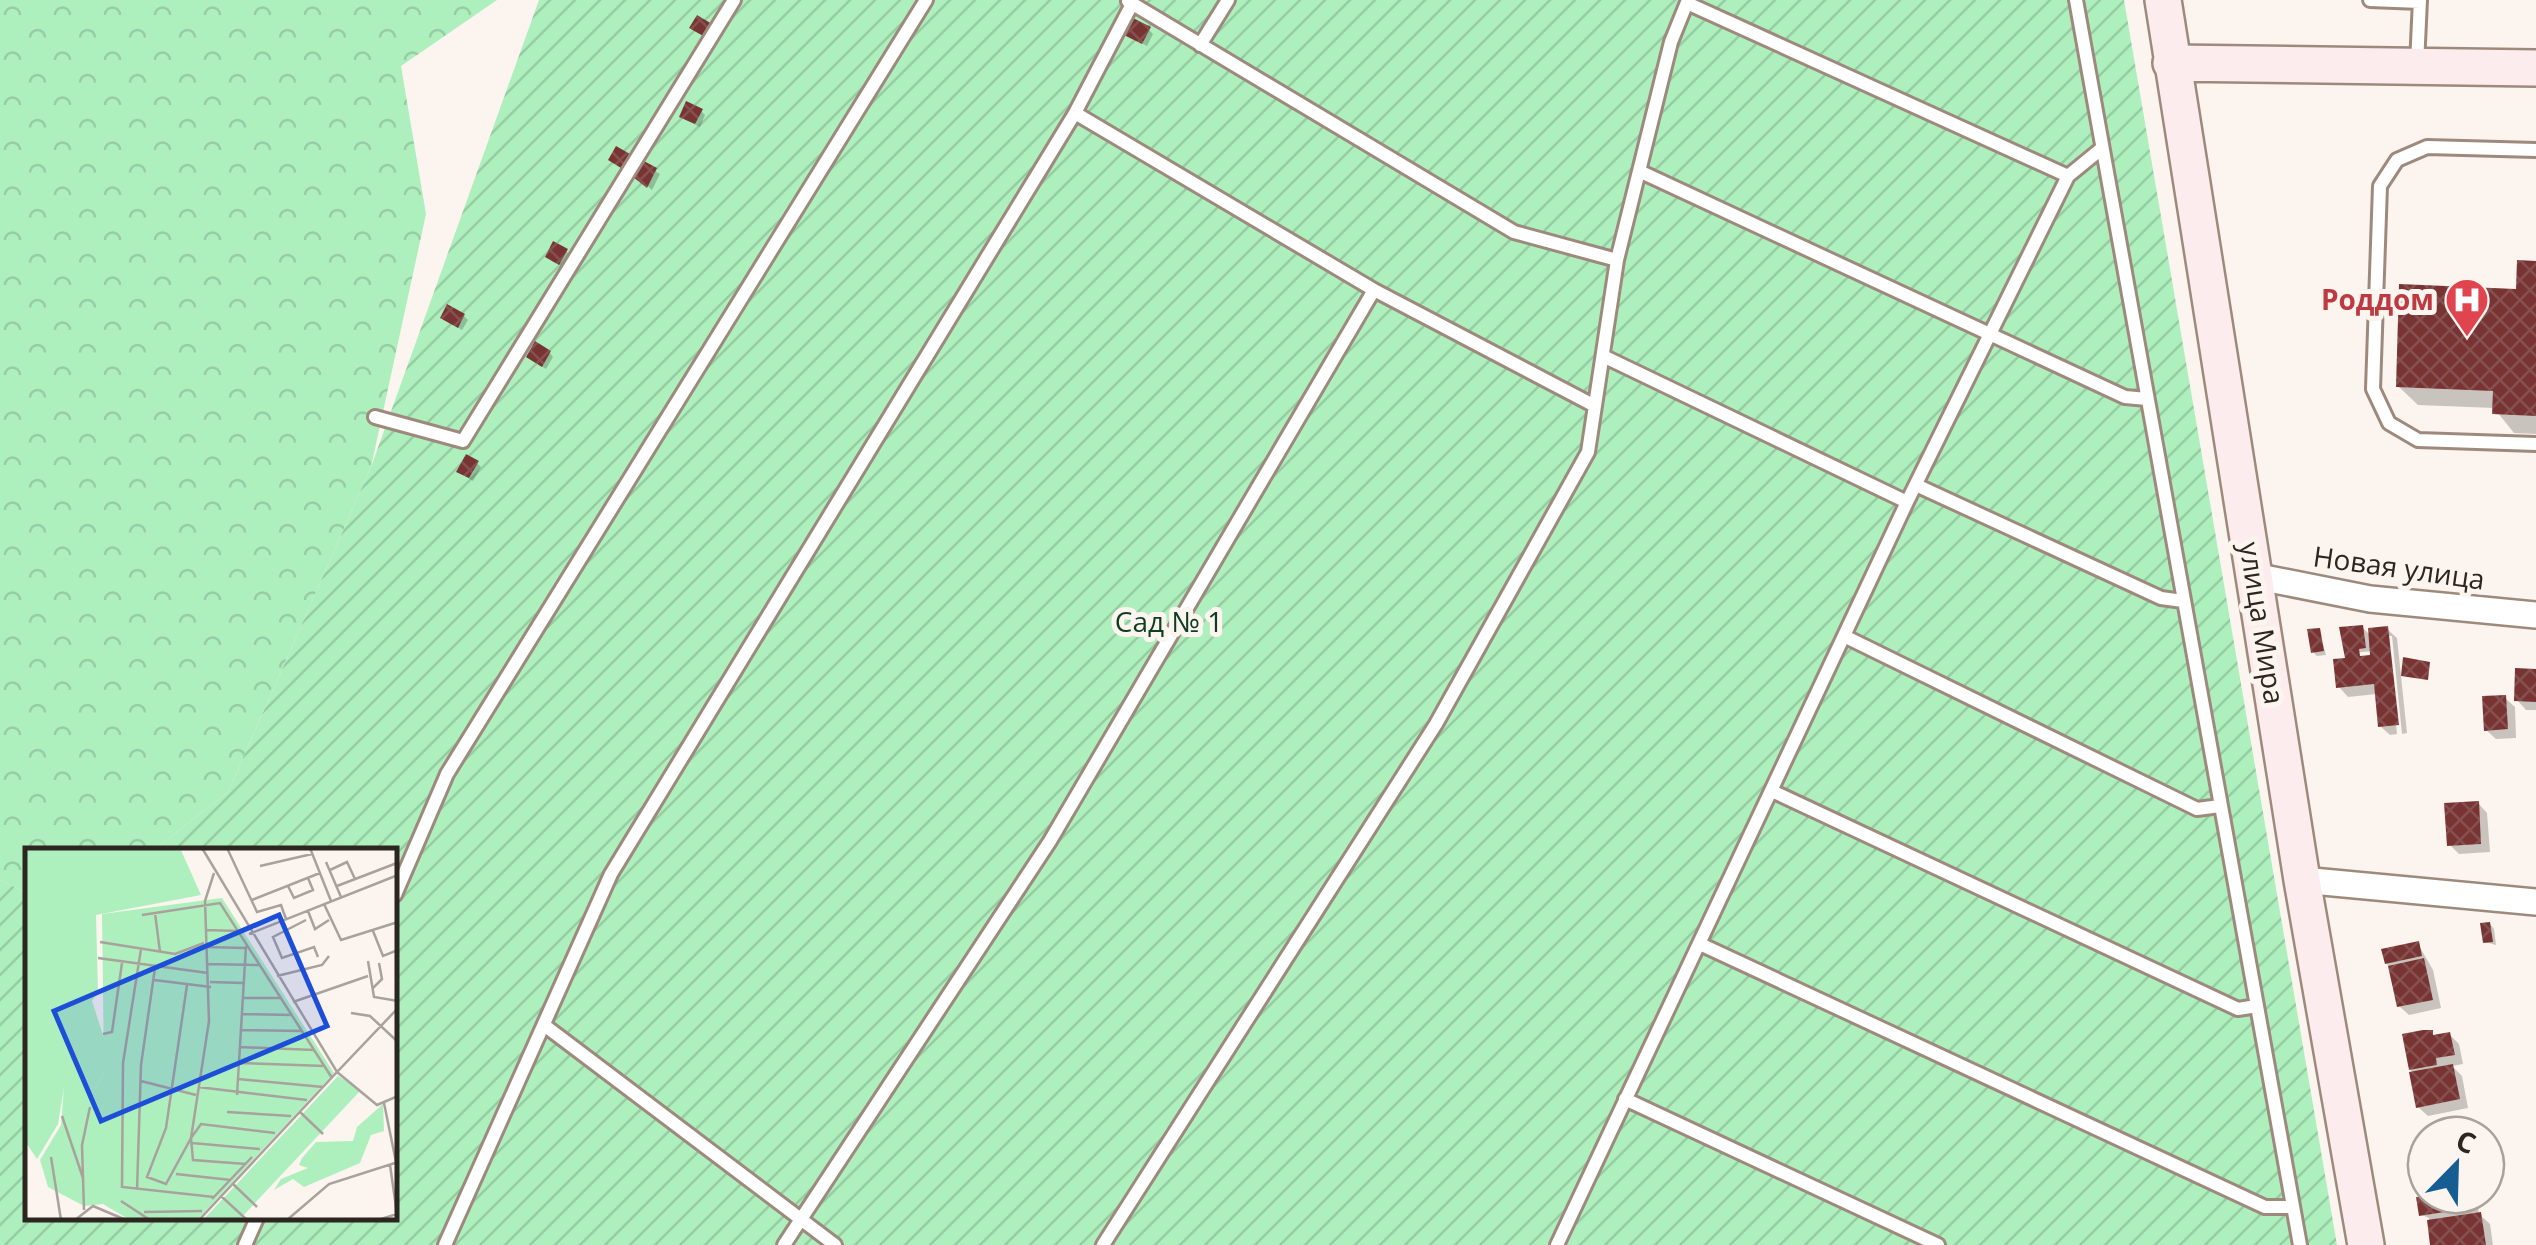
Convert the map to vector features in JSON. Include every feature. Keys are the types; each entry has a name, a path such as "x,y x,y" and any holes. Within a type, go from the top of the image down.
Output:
{"main road":[{"name":"улица Мира","path":"2163,0 2302,880 2366,1245"},
{"path":"2171,63 2536,68"}],"street":[{"name":"Новая улица","path":"2254,576 2370,599 2536,615"},
{"path":"2302,880 2536,902"}],"lane":[{"path":"376,417 463,440 734,0"},
{"path":"398,888 447,774 926,0"},
{"path":"1200,45 1228,0"},
{"path":"2076,0 2300,1245"},
{"path":"2370,0 2420,1 2417,66"},
{"path":"445,1245 611,874 1075,113 1129,2 1514,232 1617,260"},
{"path":"1103,1245 1436,724 1588,452 1617,260 1672,42 1688,2 2068,176"},
{"path":"1075,113 1374,290 1595,406"},
{"path":"2536,150 2427,148 2397,160 2380,186 2373,389 2388,423 2418,440 2536,444"},
{"path":"1557,1245 1907,502 2068,176 2101,149"},
{"path":"1639,170 2126,397 2146,400"},
{"path":"784,1245 1050,841 1374,290"},
{"path":"1604,356 1907,502"},
{"path":"1916,485 2161,598 2183,601"},
{"path":"1844,636 2197,809 2220,806"},
{"path":"1772,791 2238,1009 2257,1006"},
{"path":"1700,944 2265,1206 2293,1207"},
{"path":"544,1025 835,1245"},
{"path":"1626,1100 1938,1245"},
{"path":"245,1245 256,1220"}],"green space":[{"path":"0,0 497,0 401,66 426,214 371,467 228,792 157,848 25,848 25,892 0,880"},
{"name":"Сад № 1","path":"539,0 2124,0 2337,1245 0,1245 0,880 25,892 25,1220 398,1220 398,848 157,848 228,792 371,467"}],"building":[{"path":"697,15 712,24 705,37 689,28"},
{"path":"1133,18 1151,27 1142,44 1124,35"},
{"path":"686,101 703,109 695,124 679,117"},
{"path":"616,146 630,154 621,168 608,160"},
{"path":"642,160 657,168 647,188 633,177"},
{"path":"553,241 568,249 559,265 545,257"},
{"name":"Роддом","path":"2517,260 2536,261 2536,416 2492,414 2493,391 2396,387 2399,284 2516,289"},
{"path":"447,304 465,314 458,328 440,318"},
{"path":"535,341 551,351 542,367 526,357"},
{"path":"466,454 479,461 469,478 456,472"},
{"path":"2363,625 2366,648 2359,649 2360,656 2370,655 2368,628 2388,626 2399,725 2378,727 2374,684 2336,688 2333,659 2345,658 2339,627"},
{"path":"2320,628 2324,651 2311,653 2307,629"},
{"path":"2403,657 2430,662 2428,680 2401,676"},
{"path":"2515,668 2536,669 2536,702 2514,701"},
{"path":"2506,695 2508,729 2484,731 2482,696"},
{"path":"2479,801 2481,844 2447,846 2444,803"},
{"path":"2490,922 2493,942 2483,943 2480,923"},
{"path":"2419,941 2422,956 2385,964 2381,949"},
{"path":"2424,958 2433,1000 2397,1007 2388,966"},
{"path":"2433,1030 2433,1035 2450,1032 2455,1055 2436,1058 2437,1065 2409,1070 2402,1034"},
{"path":"2453,1064 2460,1099 2416,1108 2409,1072"},
{"path":"2481,1215 2486,1245 2430,1245 2427,1220"}],"place":[{"name":"Роддом","path":"2467,338"}]}
